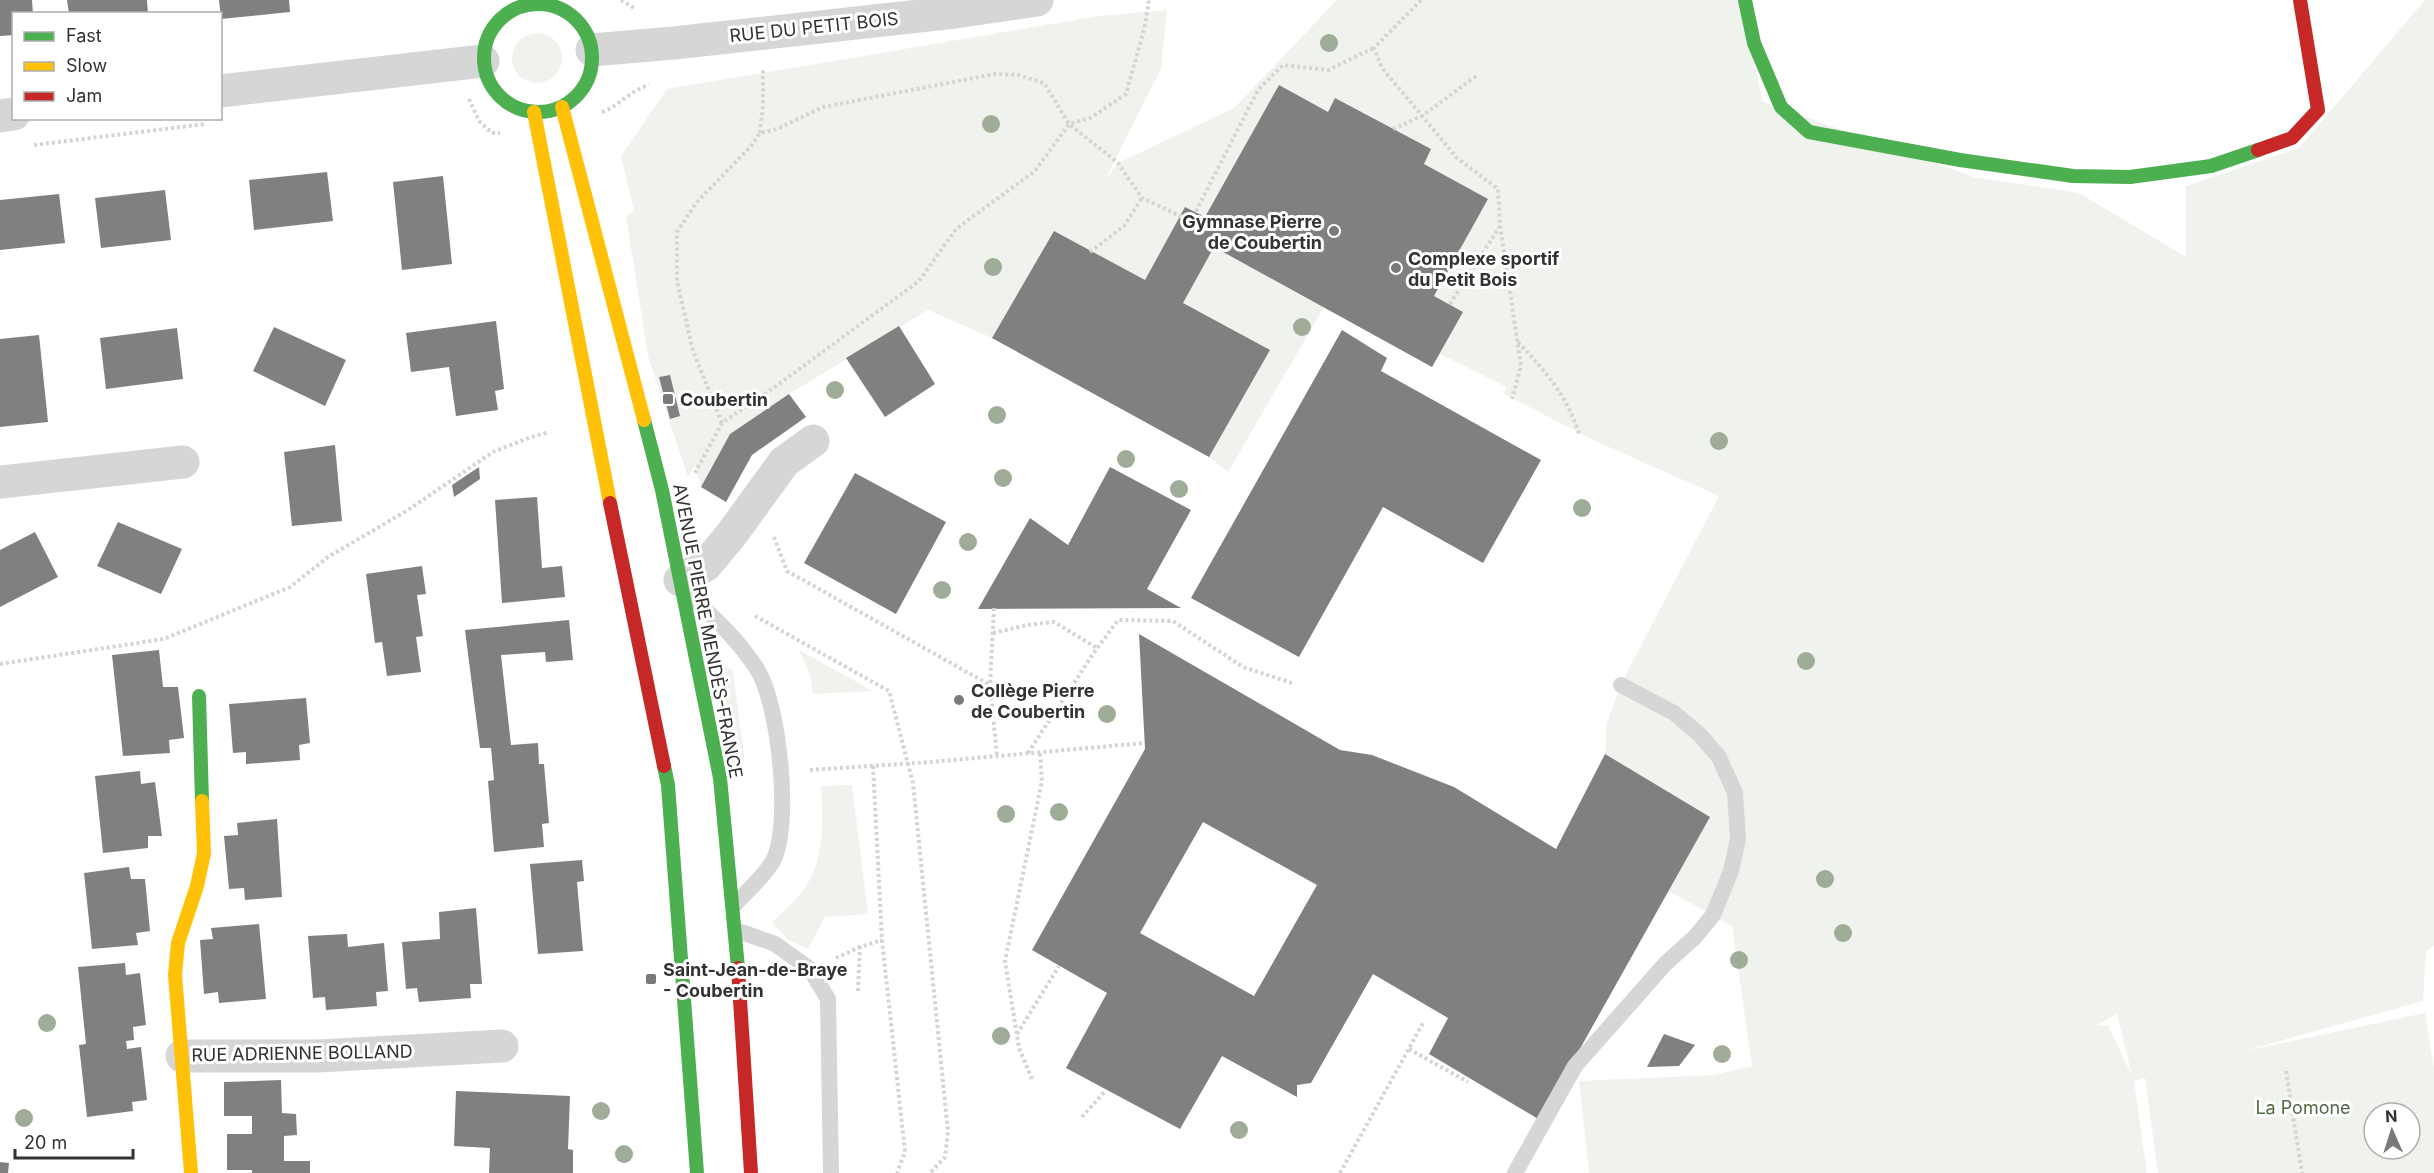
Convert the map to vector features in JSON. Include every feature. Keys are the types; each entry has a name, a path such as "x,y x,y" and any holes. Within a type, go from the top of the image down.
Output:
{"street":[{"path":"501,18 502,0"},
{"name":"RUE DU PETIT BOIS","path":"592,50 932,14 1037,0"},
{"path":"1745,0 1754,43 1781,107 1809,132 1960,160 2073,176 2130,177 2211,165 2292,138 2318,110 2300,0"},
{"path":"529,4 557,4 575,18 586,33 592,50 592,67 586,83 576,97 562,107 548,112 518,109 494,91 486,77 483,61 485,45 491,31 501,18 514,9 529,4"},
{"path":"222,91 483,61"},
{"name":"AVENUE PIERRE MENDÈS-FRANCE","path":"562,107 662,490 720,778 736,930 751,1173"},
{"path":"534,112 593,422 668,785 697,1173"},
{"path":"681,584 706,565 784,462 813,441"},
{"path":"0,482 183,462"},
{"path":"182,1056 175,975 178,943 197,886 204,853 199,696"},
{"name":"RUE ADRIENNE BOLLAND","path":"191,1173 182,1056 318,1056 502,1046"}],"lane":[{"path":"681,584 736,640 759,671 772,709 781,772 783,824 773,861 733,906"},
{"path":"1515,1173 1575,1066 1666,963 1695,937 1713,915 1731,871 1738,839 1735,793 1719,757 1700,735 1674,713 1621,684"},
{"path":"736,930 775,944 810,969 828,999 831,1173"}],"path":[{"path":"693,478 722,423 919,281 956,229 1035,171 1069,124 1089,118 1126,94 1144,30 1149,0"},
{"path":"1185,231 1258,90 1283,65 1328,70 1374,48 1421,0"},
{"path":"1374,48 1382,68 1457,158 1498,189 1500,225 1521,366 1512,399"},
{"path":"722,423 693,351 677,281 676,232 696,203 752,145 760,133 763,68"},
{"path":"760,133 777,129 824,107 995,74 1018,75 1044,83 1069,124 1118,163 1142,198 1191,221"},
{"path":"1393,129 1422,116 1476,76"},
{"path":"468,96 479,121 492,133 502,132"},
{"path":"1090,252 1124,226 1142,198"},
{"path":"1450,304 1500,225"},
{"path":"1518,342 1556,385 1572,411 1579,434"},
{"path":"0,664 164,639 290,587 328,557 408,510 493,452 549,432"},
{"path":"758,499 787,571 990,685"},
{"path":"994,608 990,685 997,756"},
{"path":"750,614 889,691 913,783 948,1132 945,1157 930,1173"},
{"path":"1028,753 1118,620 1173,621 1243,667 1295,684"},
{"path":"993,633 1027,625 1054,622 1097,648"},
{"path":"807,770 1144,743"},
{"path":"1032,1079 1019,1048 1005,962 1042,781 1040,752"},
{"path":"873,766 882,940 905,1152 897,1173"},
{"path":"831,960 882,940"},
{"path":"858,992 860,947"},
{"path":"1017,1034 1059,966"},
{"path":"1340,1173 1423,1023"},
{"path":"1409,1049 1468,1082"},
{"path":"2286,1071 2302,1173"},
{"path":"1082,1118 1107,1090"}],"green space":[{"name":"La Pomone","path":"1337,0 1740,0 1763,102 1974,177 2079,193 2186,257 2186,186 2299,148 2425,0 2434,0 2434,946 2426,951 2423,1001 2244,1051 2425,1013 2434,1067 2434,1173 2158,1173 2145,1078 2134,1081 2147,1173 1589,1173 1579,1081 1714,1075 1752,1066 1732,926 1668,891 1709,817 1605,754 1607,723 1621,684 1719,496 1591,439 1504,394 1506,387 1440,354 1432,367 1324,307 1228,472 1209,457 992,338 928,310 789,394 730,434 701,487 695,466 688,477 648,356 626,216 634,211 621,156 667,89 1099,16 1167,10 1161,69 1105,180 1118,163 1234,108","holes":["2117,1014 2132,1076 2108,1025 2096,1026"]},
{"path":"532,33 542,33 555,40 562,53 562,63 555,76 542,83 532,83 523,79 516,72 512,63 512,53 516,44 523,37"},
{"path":"799,650 873,691 813,694 810,675"},
{"path":"724,665 733,671 745,762 729,764 713,676 717,667"},
{"path":"852,785 868,914 825,917 808,949 789,940 772,922 802,892 815,868 821,841 821,786"}],"building":[{"path":"0,0 32,0 33,12 12,12 12,35 0,36"},
{"path":"67,0 147,0 148,12 69,12"},
{"path":"219,0 289,0 290,12 222,19"},
{"path":"1279,85 1328,112 1335,98 1431,149 1424,164 1488,199 1434,296 1463,312 1432,367 1214,247 1183,303 1270,350 1209,457 992,338 1054,231 1145,280 1185,207 1205,217"},
{"path":"327,172 333,221 254,230 249,180"},
{"path":"443,176 452,264 402,270 393,182"},
{"path":"165,190 171,240 101,248 95,198"},
{"path":"59,194 65,243 0,250 0,200"},
{"path":"496,321 504,389 495,391 498,410 456,416 449,367 411,372 406,333"},
{"path":"899,326 935,384 885,417 846,358"},
{"path":"274,327 346,360 325,406 253,371"},
{"path":"177,328 183,379 106,389 100,338"},
{"path":"1342,330 1387,358 1381,371 1541,460 1483,563 1383,507 1299,657 1191,598"},
{"path":"39,335 48,422 0,427 0,339"},
{"path":"670,375 680,416 670,419 659,377"},
{"path":"789,394 806,417 752,455 726,502 701,487 730,434"},
{"path":"335,445 342,521 292,526 284,452"},
{"path":"479,467 480,479 454,497 452,485"},
{"path":"1110,467 1191,510 1147,589 1181,608 978,609 1030,518 1068,545"},
{"path":"855,473 946,522 896,614 804,563"},
{"path":"537,497 542,568 562,566 565,597 502,603 495,500"},
{"path":"118,522 182,549 161,594 97,566"},
{"path":"35,532 58,577 0,607 0,550"},
{"path":"422,566 426,594 417,595 423,636 416,637 421,672 387,676 382,642 375,643 366,574"},
{"path":"569,620 573,660 546,662 545,652 501,655 511,745 538,743 539,764 544,764 549,823 542,824 544,847 494,852 488,781 494,780 491,748 480,748 465,630"},
{"path":"1139,634 1340,750 1372,755 1454,787 1556,849 1605,754 1710,817 1540,1120 1429,1054 1448,1018 1373,974 1311,1083 1297,1085 1297,1097 1222,1056 1180,1129 1066,1068 1107,993 1032,950 1145,749","holes":["1203,822 1317,885 1254,996 1140,933"]},
{"path":"159,650 163,687 178,687 184,738 169,740 170,753 123,756 112,655"},
{"path":"306,698 310,743 299,745 300,760 246,764 246,752 233,753 229,704"},
{"path":"140,771 141,784 155,782 162,836 148,836 148,848 103,853 95,776"},
{"path":"277,819 282,897 245,900 244,888 229,889 224,836 238,835 237,823"},
{"path":"582,860 584,881 577,882 583,951 538,954 530,864"},
{"path":"129,867 131,879 145,879 150,931 136,933 138,945 92,949 84,873"},
{"path":"476,908 482,984 470,984 471,998 419,1002 417,988 406,989 402,942 440,939 439,912"},
{"path":"259,924 266,999 219,1003 218,992 204,994 200,940 213,939 211,928"},
{"path":"347,934 348,947 384,943 388,991 376,992 377,1006 326,1010 325,997 313,998 308,936"},
{"path":"125,963 126,975 140,973 146,1025 133,1027 134,1040 126,1041 127,1049 141,1047 147,1100 132,1102 133,1111 87,1117 79,1045 86,1044 78,967"},
{"path":"1664,1034 1695,1045 1679,1066 1647,1067"},
{"path":"281,1080 282,1113 296,1114 297,1135 284,1136 284,1161 310,1161 310,1173 252,1173 252,1170 227,1170 227,1134 252,1134 252,1116 224,1116 224,1082"},
{"path":"456,1091 570,1096 568,1149 573,1150 573,1173 489,1173 490,1148 454,1146"},
{"path":"0,1162 9,1163 8,1173 0,1173"}],"traffic: fast":[{"path":"1745,0 1754,43 1781,107 1809,132 1960,160 2073,176 2130,177 2211,166 2258,150"},
{"path":"538,4 559,8 576,20 588,37 592,58 588,79 576,96 559,108 538,112 517,108 500,96 488,79 484,58 488,37 500,20 517,8 538,4"},
{"path":"644,420 662,490 720,778 738,968"},
{"path":"199,696 202,801"},
{"path":"664,766 668,785 697,1173"}],"traffic: slow":[{"path":"562,107 644,420"},
{"path":"534,112 610,503"},
{"path":"191,1173 175,975 178,943 197,886 204,853 202,801"}],"traffic: jam":[{"path":"2258,150 2292,138 2318,110 2300,0"},
{"path":"610,503 664,766"},
{"path":"738,968 751,1173"}],"place":[{"name":"Gymnase Pierre de Coubertin","path":"1334,231"},
{"name":"Complexe sportif du Petit Bois","path":"1396,268"},
{"name":"Coubertin","path":"668,399"},
{"name":"Collège Pierre de Coubertin","path":"959,700"},
{"name":"Saint-Jean-de-Braye - Coubertin","path":"651,979"}]}
